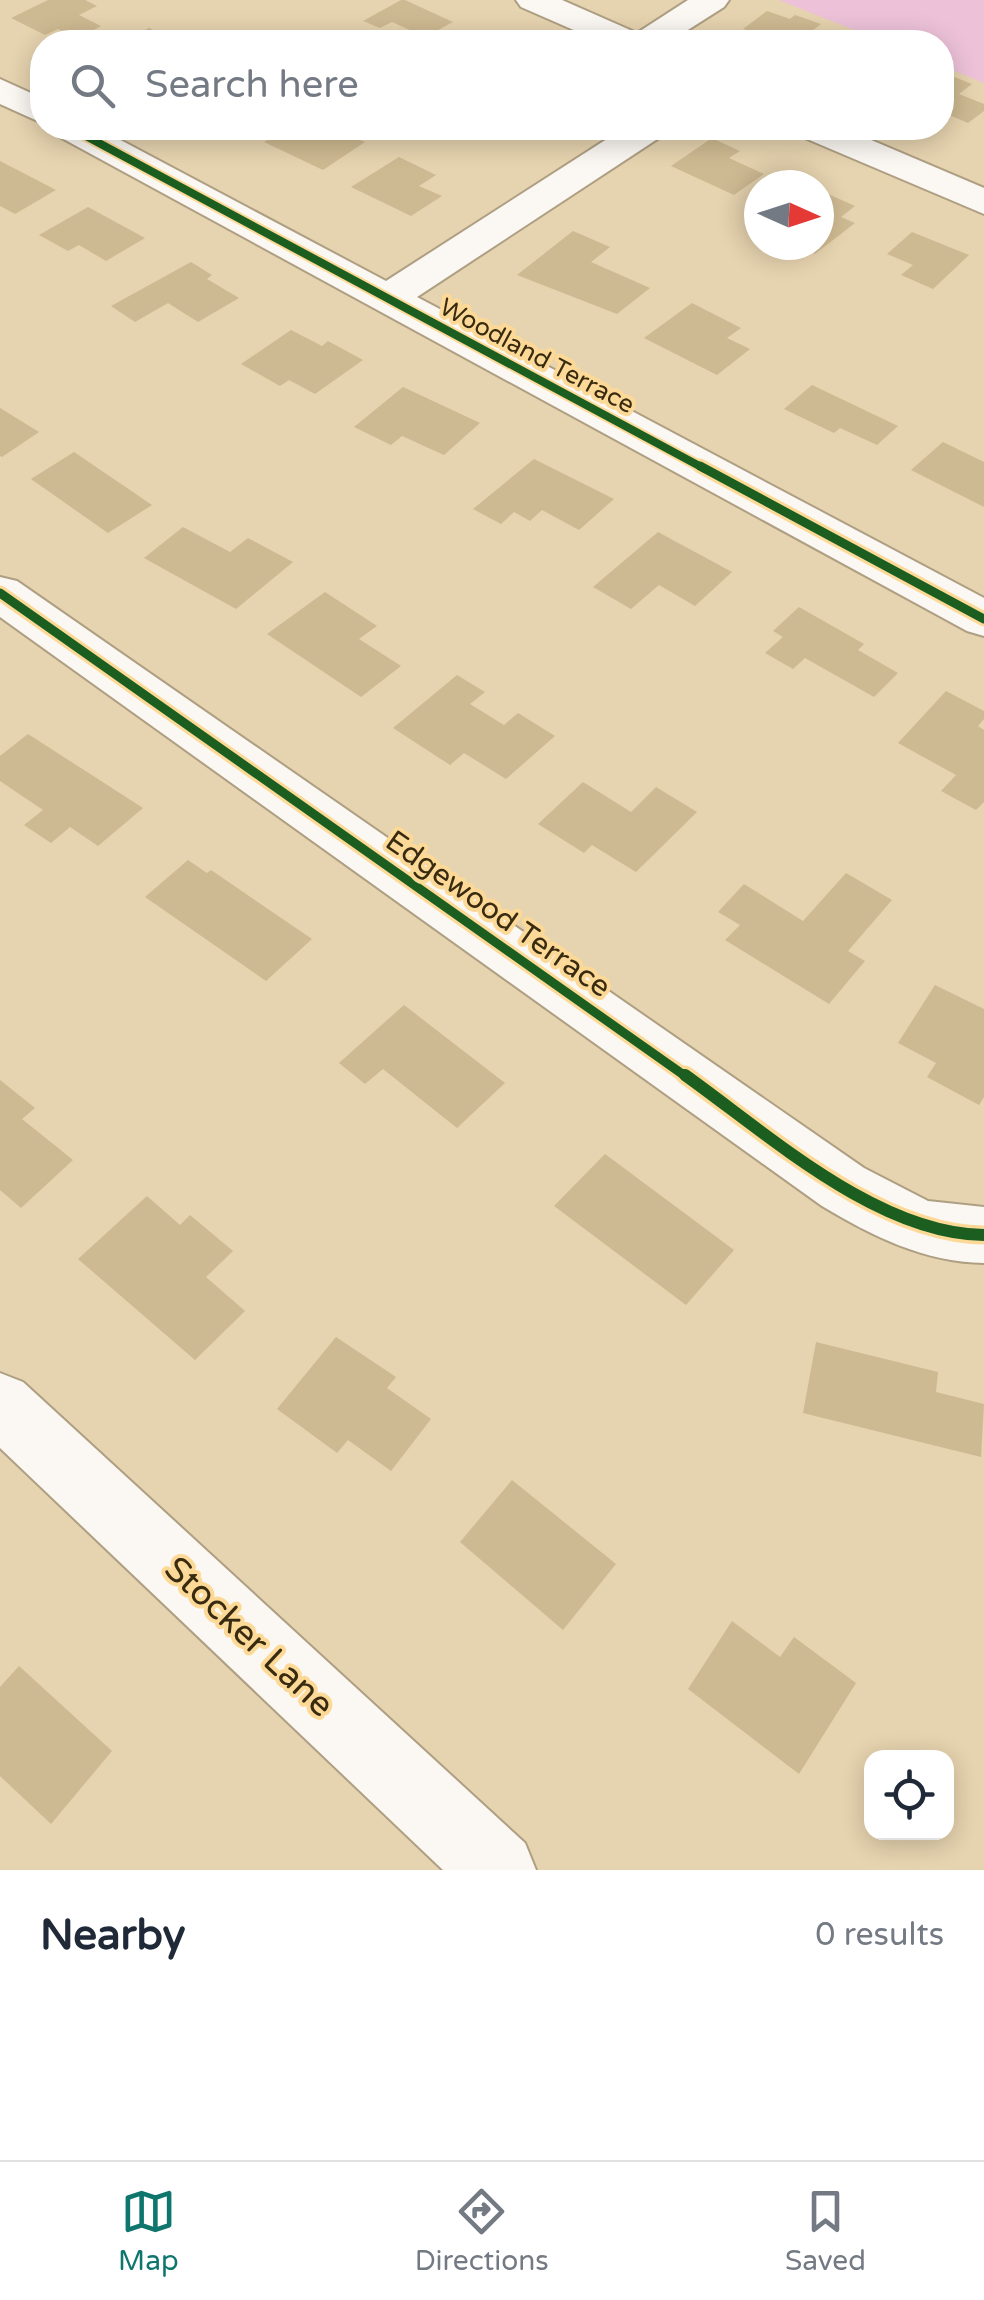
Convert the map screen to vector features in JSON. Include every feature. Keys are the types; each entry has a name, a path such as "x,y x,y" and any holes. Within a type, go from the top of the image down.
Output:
{"street":[{"path":"533,0 602,30"},
{"path":"665,30 712,0"},
{"name":"Woodland Terrace","path":"92,140 984,619"},
{"path":"387,298 631,140"},
{"path":"841,140 984,202"},
{"name":"Edgewood Terrace","path":"0,593 843,1188 895,1218 934,1230 984,1235"},
{"name":"Stocker Lane","path":"0,1404 498,1870"}],"shaded area":[{"path":"779,0 984,0 984,83 954,71 954,30 854,30"}],"building":[{"path":"48,0 85,0 97,6 79,15 101,26 94,30 35,30 11,18"},
{"path":"405,0 453,22 438,30 410,30 392,22 380,28 363,21"},
{"path":"767,11 821,24 813,30 743,29"},
{"path":"954,77 972,84 959,94 984,104 984,111 968,123 954,117"},
{"path":"360,140 365,142 323,170 264,142"},
{"path":"709,140 716,140 740,151 729,158 755,170 744,170 744,188 734,195 671,166"},
{"path":"399,157 436,175 419,186 442,196 411,216 351,187"},
{"path":"0,161 56,190 15,214 0,206"},
{"path":"834,197 855,206 841,217 855,223 834,239"},
{"path":"88,207 145,238 106,261 79,245 68,251 39,235"},
{"path":"573,231 610,247 591,262 650,288 617,314 517,275"},
{"path":"912,232 969,255 933,289 901,275 913,265 887,254"},
{"path":"191,262 212,275 207,279 239,298 198,322 168,303 135,322 111,306"},
{"path":"692,303 741,328 727,338 750,349 717,375 644,338"},
{"path":"291,330 322,346 328,341 363,360 315,394 289,380 280,386 241,364"},
{"path":"812,385 898,426 877,445 840,428 834,433 784,409"},
{"path":"403,387 480,423 444,455 402,436 391,445 354,427"},
{"path":"0,408 39,432 2,457 0,456"},
{"path":"943,442 984,462 984,507 911,470"},
{"path":"74,452 152,505 108,533 31,479"},
{"path":"534,459 614,499 579,530 542,510 530,521 514,512 501,524 473,509"},
{"path":"183,527 230,552 248,538 293,562 236,609 144,558"},
{"path":"658,532 732,572 695,606 659,585 631,609 593,587"},
{"path":"325,592 377,626 359,639 401,666 361,697 267,634"},
{"path":"799,607 864,644 858,650 898,673 874,697 805,658 793,669 765,653 783,637 773,631"},
{"path":"457,675 485,692 470,704 504,725 518,713 555,736 506,779 464,753 450,765 393,728"},
{"path":"946,691 984,711 978,726 984,730 984,802 976,810 941,791 956,775 898,743"},
{"path":"28,734 143,808 98,846 70,827 51,843 24,825 43,810 0,781 0,756"},
{"path":"583,782 631,812 656,787 697,812 636,872 592,845 584,853 538,824"},
{"path":"188,860 207,873 211,870 312,939 266,981 145,897"},
{"path":"846,873 892,900 848,951 865,961 829,1004 725,940 740,925 718,912 744,884 803,921"},
{"path":"935,985 984,1009 984,1097 979,1105 927,1077 936,1063 898,1043"},
{"path":"404,1005 505,1083 457,1128 383,1069 365,1084 339,1063"},
{"path":"0,1080 35,1108 22,1119 73,1160 21,1208 0,1190"},
{"path":"605,1154 734,1250 686,1305 554,1206"},
{"path":"147,1196 180,1225 190,1215 233,1251 206,1277 245,1311 195,1360 78,1259"},
{"path":"336,1337 396,1377 387,1388 431,1419 391,1471 348,1440 337,1453 277,1409"},
{"path":"816,1342 938,1372 936,1392 984,1404 981,1457 803,1413"},
{"path":"512,1480 616,1564 563,1630 460,1542"},
{"path":"732,1621 780,1657 794,1637 856,1683 799,1774 688,1689"},
{"path":"19,1666 112,1751 51,1824 0,1776 0,1687"}],"cycle path":[{"path":"93,140 984,619"},
{"path":"0,593 843,1187 928,1228 984,1235"}]}
